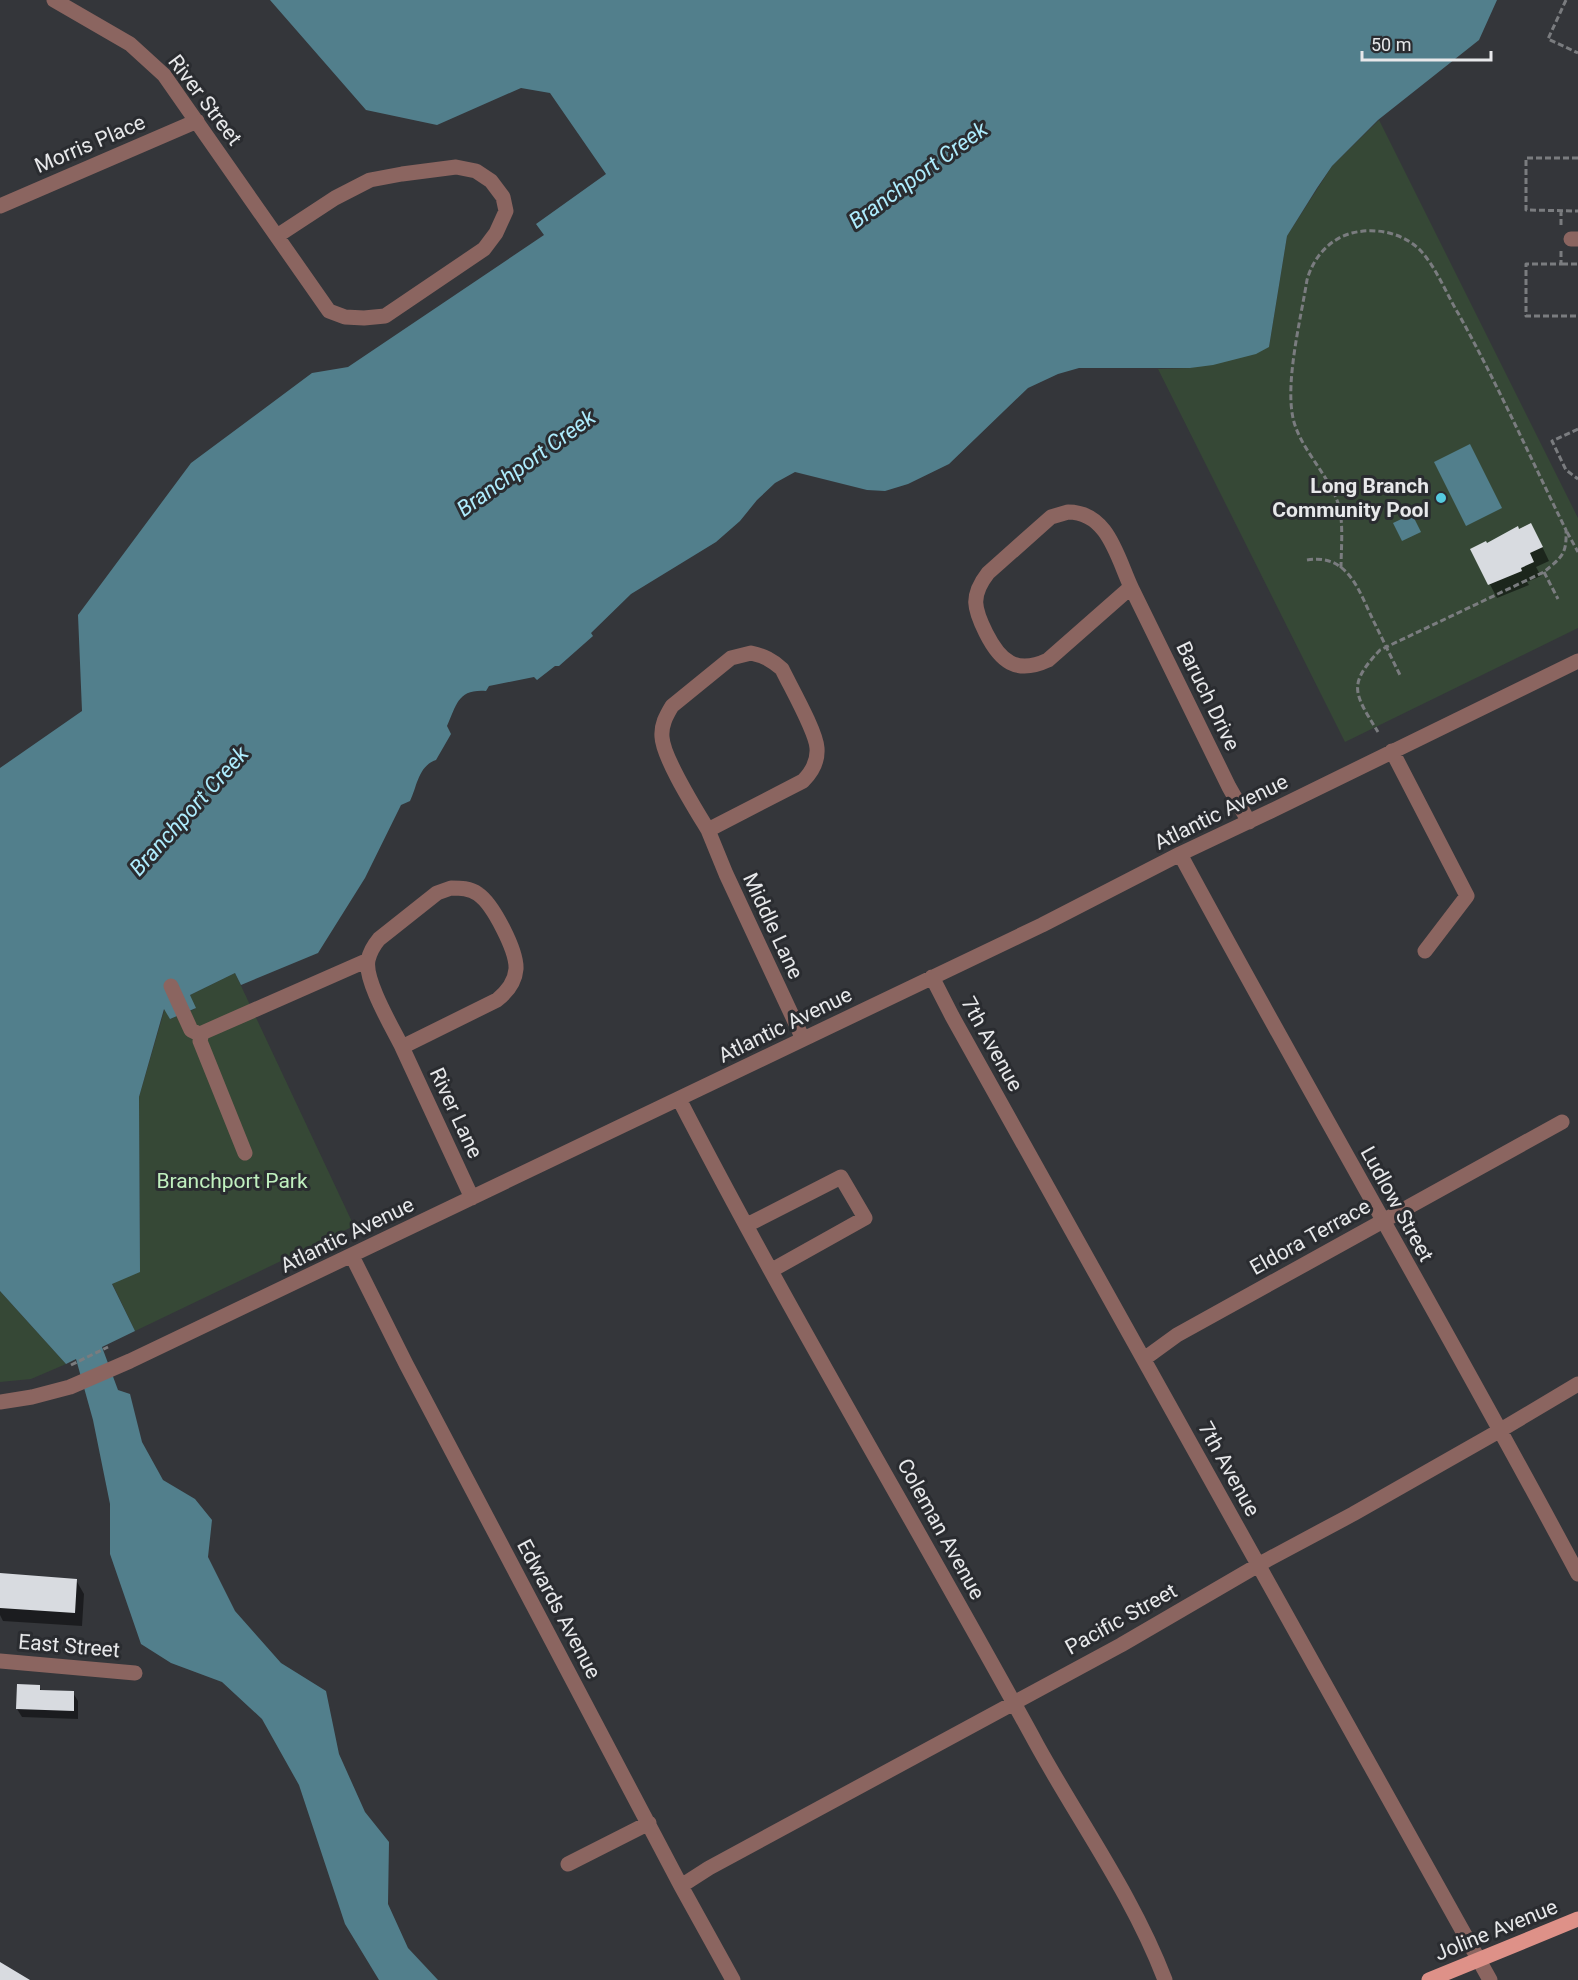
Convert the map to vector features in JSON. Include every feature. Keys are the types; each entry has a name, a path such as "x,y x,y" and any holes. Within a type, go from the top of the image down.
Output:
{"main road":[{"name":"Joline Avenue","path":"1429,1980 1578,1920"}],"street":[{"name":"River Street","path":"54,0 109,30 164,75 329,311 345,317 385,316 484,249 496,233 506,211 502,197 491,180 476,171 456,167 370,180 335,198 277,236"},
{"name":"Morris Place","path":"0,206 197,121"},
{"name":"Baruch Drive","path":"1131,587 1048,660 1025,667 1005,661 994,650 975,606 980,583 988,573 1051,517 1068,512 1086,514 1094,518 1104,528 1229,787 1249,822"},
{"name":"Middle Lane","path":"708,830 802,782 811,773 817,760 816,739 782,669 763,656 751,653 731,658 672,706 662,727 662,739 688,796 708,830 726,874 803,1039"},
{"name":"Atlantic Avenue","path":"0,1401 32,1397 76,1385 114,1368 1042,926 1180,854 1578,661"},
{"path":"1392,751 1467,896 1425,951"},
{"name":"Ludlow Street","path":"1180,854 1270,1021 1383,1220 1578,1574"},
{"path":"245,1153 200,1041 201,1035 206,1030 368,960 379,939 437,893 451,888 463,888 477,893 490,905 516,957 513,982 497,1000 402,1047"},
{"name":"River Lane","path":"368,960 370,981 472,1198"},
{"name":"7th Avenue","path":"932,977 1490,1980"},
{"path":"171,987 191,1030 201,1035"},
{"name":"Coleman Avenue","path":"679,1099 772,1270 1150,1941 1165,1980"},
{"name":"Eldora Terrace","path":"1144,1359 1177,1335 1562,1122"},
{"path":"747,1225 841,1177 865,1218 772,1270"},
{"name":"Edwards Avenue","path":"352,1256 405,1364 733,1980"},
{"name":"Pacific Street","path":"681,1886 709,1868 1121,1645 1578,1384"},
{"name":"East Street","path":"0,1661 135,1673"},
{"path":"568,1864 649,1823"}],"path":[{"path":"1566,0 1548,39 1578,53"},
{"path":"1578,158 1526,158 1526,210 1578,211"},
{"path":"1561,210 1568,238 1561,264"},
{"path":"1341,568 1340,507 1326,477 1296,428 1290,393 1309,272 1318,256 1331,243 1357,231 1378,231 1400,237 1421,251 1427,259 1481,355 1578,552"},
{"path":"1578,264 1526,264 1526,316 1578,316"},
{"path":"1578,429 1552,441 1566,471 1578,479"},
{"path":"1378,732 1362,707 1358,686 1363,668 1385,646 1544,572 1564,554 1567,545 1566,530"},
{"path":"1307,560 1317,558 1337,564 1349,575 1360,591 1400,675"},
{"path":"1544,572 1557,599"},
{"path":"71,1365 108,1347"}],"green space":[{"path":"1379,120 1578,518 1578,628 1345,742 1158,369 1190,368 1269,347 1287,236 1332,166"},
{"name":"Branchport Park","path":"235,973 354,1226 135,1331 112,1283 140,1271 139,1097 165,1008 170,1019 195,1009 190,995"},
{"path":"0,1291 66,1364 31,1379 0,1382"}],"water":[{"name":"Branchport Creek","path":"270,0 1497,0 1479,40 1378,120 1332,166 1317,188 1287,236 1269,347 1256,354 1213,365 1190,368 1079,368 1058,374 1028,388 949,464 908,484 885,491 867,490 795,472 775,483 740,521 716,542 631,594 591,633 593,636 559,666 555,666 537,680 534,677 489,686 486,691 464,695 456,705 447,726 451,734 436,760 425,767 410,801 401,805 365,878 318,953 241,985 235,973 190,995 196,1008 170,1019 164,1009 139,1097 140,1272 112,1284 135,1331 102,1347 118,1390 130,1394 142,1442 163,1480 195,1499 212,1520 208,1557 235,1611 281,1663 326,1691 339,1754 365,1812 389,1842 388,1904 408,1948 438,1980 379,1980 345,1924 299,1785 262,1719 222,1682 171,1663 141,1644 110,1554 110,1504 93,1420 76,1359 66,1364 0,1291 0,768 82,711 78,615 191,463 312,373 348,367 544,235 536,224 606,174 550,93 521,88 437,125 366,110"},
{"path":"1470,444 1502,508 1466,526 1434,462"},
{"path":"1412,514 1421,532 1402,541 1393,523"}],"building":[{"path":"1531,523 1543,547 1530,553 1534,562 1521,568 1522,571 1488,585 1470,549 1486,541 1487,543 1518,526 1519,529"},
{"path":"0,1573 77,1579 75,1613 0,1608"},
{"path":"17,1684 40,1685 40,1690 74,1691 74,1711 16,1709"},
{"path":"0,1962 30,1980 0,1980"}],"place":[{"name":"Long Branch Community Pool","path":"1441,498"}]}
